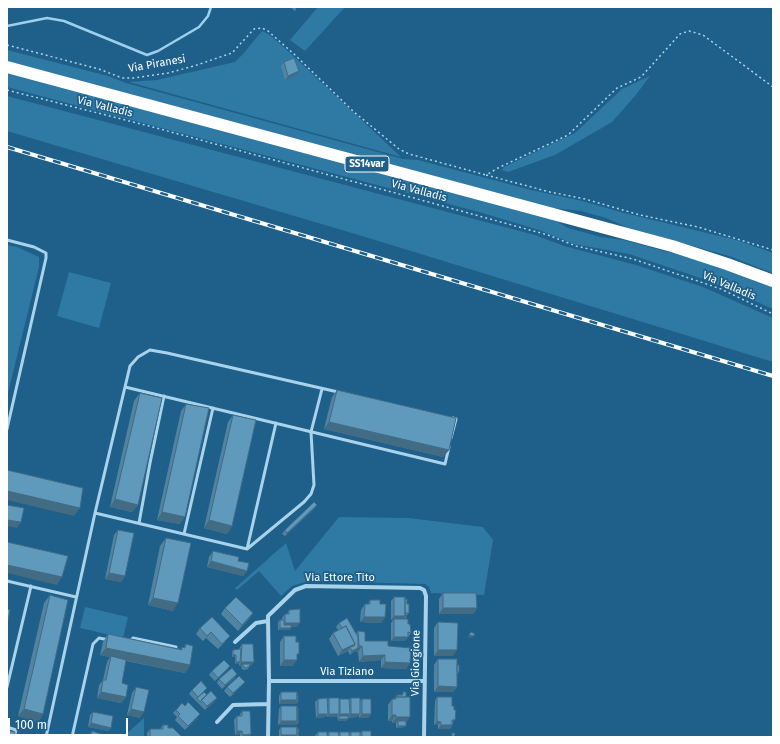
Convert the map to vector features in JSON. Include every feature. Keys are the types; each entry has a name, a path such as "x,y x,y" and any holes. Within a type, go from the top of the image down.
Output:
{"highway":[{"name":"SS14var","path":"7,67 622,232 727,264 773,281"}],"street":[{"name":"Via Ettore Tito","path":"268,621 268,616 284,599 295,590 306,586 420,588 424,590"},
{"name":"Via Giorgione","path":"424,590 426,596 424,737"},
{"path":"235,642 256,623 268,621 268,737"},
{"name":"Via Tiziano","path":"269,681 424,681"},
{"path":"217,722 233,705 268,704"}],"lane":[{"path":"7,240 34,247 46,253 7,429"},
{"path":"46,737 94,513 130,366 138,357 150,350 344,394"},
{"path":"125,387 445,464 456,419 449,418"},
{"path":"247,548 304,502 311,494 314,484 311,432 322,388"},
{"path":"139,523 164,396"},
{"path":"184,534 213,408"},
{"path":"247,548 276,423"},
{"path":"94,513 247,548"},
{"path":"7,580 76,598"},
{"path":"7,687 31,586"},
{"path":"72,737 93,644 99,638 113,640"},
{"path":"127,643 133,638 176,647"},
{"path":"7,728 16,730 14,737"}],"path":[{"name":"Via Piranesi","path":"7,45 99,69 122,78 134,78 168,73 232,53 254,29 262,28 268,31 295,55 354,112 399,149 415,156 486,175"},
{"path":"486,175 568,135 617,88 641,77 680,34 689,31 702,35 773,87"},
{"name":"Via Valladis","path":"7,90 149,126 398,193 548,235 576,246 633,258 721,289 773,314"},
{"path":"486,175 550,192 585,199 640,215 698,227 773,250"}],"shaded area":[{"path":"318,7 345,7 305,51 290,40"},
{"path":"262,31 270,35 289,52 401,157 129,82 157,80 235,62"},
{"path":"7,50 108,76 126,83 403,159 418,160 531,190 582,201 624,213 736,240 773,253 773,273 729,256 629,228 606,218 581,211 553,208 7,61"},
{"path":"7,72 553,219 568,228 601,237 624,240 731,269 773,286 773,309 712,282 629,254 574,244 539,230 479,212 7,87"},
{"path":"650,76 612,122 555,155 508,172 502,170 504,167 575,133 622,89"},
{"path":"7,96 535,235 564,246 636,265 703,287 773,318 773,362 362,236 7,131"},
{"path":"7,245 17,247 39,257 39,267 7,397"},
{"path":"69,272 111,283 99,328 57,316"},
{"path":"339,517 408,518 483,527 493,540 484,595 431,593 429,587 425,584 308,581 292,586 281,596 259,571 237,590 235,588 286,543 295,571"},
{"path":"85,607 128,617 123,638 80,628"},
{"path":"144,718 144,737 123,737"}],"building":[{"path":"294,58 299,71 288,76 284,62"},
{"path":"337,390 456,418 449,450 329,422"},
{"path":"140,393 162,398 138,505 115,499"},
{"path":"186,404 209,408 185,517 162,512"},
{"path":"233,415 256,420 232,526 209,520"},
{"path":"7,470 83,488 80,508 7,491"},
{"path":"314,502 317,505 287,533 285,530"},
{"path":"7,505 24,508 21,522 7,520"},
{"path":"118,530 134,533 125,576 109,573"},
{"path":"166,538 191,543 178,603 153,598"},
{"path":"7,542 68,556 62,577 7,565"},
{"path":"213,551 239,557 238,561 249,563 247,571 211,561"},
{"path":"443,593 476,593 477,608 443,608"},
{"path":"50,595 68,600 43,714 24,709"},
{"path":"236,597 253,613 242,625 225,608"},
{"path":"394,597 405,597 405,616 394,616"},
{"path":"405,599 407,599 407,604 409,604 409,613 406,613 406,618 404,618 405,616"},
{"path":"370,600 380,600 380,604 386,604 385,617 364,617 365,604 370,604"},
{"path":"7,609 10,610 7,625"},
{"path":"300,609 300,623 285,623 285,614 289,614 289,610"},
{"path":"212,617 230,636 222,644 211,632 207,636 200,628"},
{"path":"347,618 358,637 358,648 352,651 350,647 354,646 355,644 346,626 342,628 339,623"},
{"path":"394,619 408,619 411,633 408,632 408,637 394,637"},
{"path":"280,620 284,620 284,625 291,625 291,628 280,628"},
{"path":"438,622 458,623 457,650 438,650"},
{"path":"346,626 355,644 342,650 333,633"},
{"path":"358,631 365,632 365,641 388,641 388,646 411,648 410,663 385,662 385,655 363,656 362,646 359,646"},
{"path":"471,632 475,634 473,636 469,635"},
{"path":"108,634 182,650 182,647 185,648 186,644 193,646 190,665 106,648"},
{"path":"284,636 296,636 296,642 299,642 299,654 297,654 297,660 284,660"},
{"path":"242,644 253,644 254,662 241,662"},
{"path":"241,649 240,662 236,662 236,655 233,655 233,650"},
{"path":"111,656 126,660 122,683 128,685 126,697 101,692 103,680 106,680"},
{"path":"438,659 457,659 457,687 438,686"},
{"path":"224,660 230,666 218,678 212,671"},
{"path":"243,664 250,664 249,667 245,668 243,667"},
{"path":"457,665 459,665 459,672 457,672"},
{"path":"232,668 237,674 225,685 219,679"},
{"path":"239,676 245,682 233,693 227,687"},
{"path":"201,681 207,688 198,697 192,690"},
{"path":"136,687 149,690 144,712 131,709"},
{"path":"211,691 217,698 207,706 201,700"},
{"path":"204,692 207,695 200,702 197,698"},
{"path":"281,692 297,692 297,700 281,700"},
{"path":"403,692 406,692 406,697 397,697 397,695 403,695"},
{"path":"396,697 410,697 410,717 396,717 396,715 392,715 392,699 396,699"},
{"path":"437,697 452,697 452,706 454,706 454,710 456,710 455,720 452,720 452,725 441,725 441,722 437,721"},
{"path":"327,698 328,714 318,714 318,699"},
{"path":"329,698 339,698 339,714 329,714"},
{"path":"351,698 360,698 360,714 351,714"},
{"path":"340,699 349,699 350,714 340,714"},
{"path":"362,699 371,699 371,714 362,714"},
{"path":"188,702 200,714 188,726 178,716 180,714 176,710 182,703 185,706"},
{"path":"281,706 297,706 297,721 281,721"},
{"path":"297,708 298,723 296,723 297,721"},
{"path":"242,711 250,711 251,734 243,735 242,731 237,731 237,716 242,716"},
{"path":"93,712 113,716 111,728 91,723"},
{"path":"339,716 348,716 348,719 339,719"},
{"path":"398,721 406,721 406,726 398,726"},
{"path":"163,725 168,725 168,728 173,728 182,737 150,737 150,729 163,729"},
{"path":"281,727 297,727 297,735 281,735"},
{"path":"297,729 299,729 298,737 296,737 297,735"},
{"path":"7,730 15,732 14,737 7,737"},
{"path":"92,731 107,736 107,737 91,737"},
{"path":"362,731 371,731 371,737 362,737"},
{"path":"318,732 327,732 327,737 318,737"},
{"path":"329,732 338,732 339,737 329,737"},
{"path":"340,732 349,732 349,737 340,737"},
{"path":"351,732 360,732 360,737 351,737"}],"waterway":[{"path":"7,26 47,18 64,21 147,55 158,51 199,27 208,16 211,7"}],"railway":[{"path":"7,147 773,376"}]}
